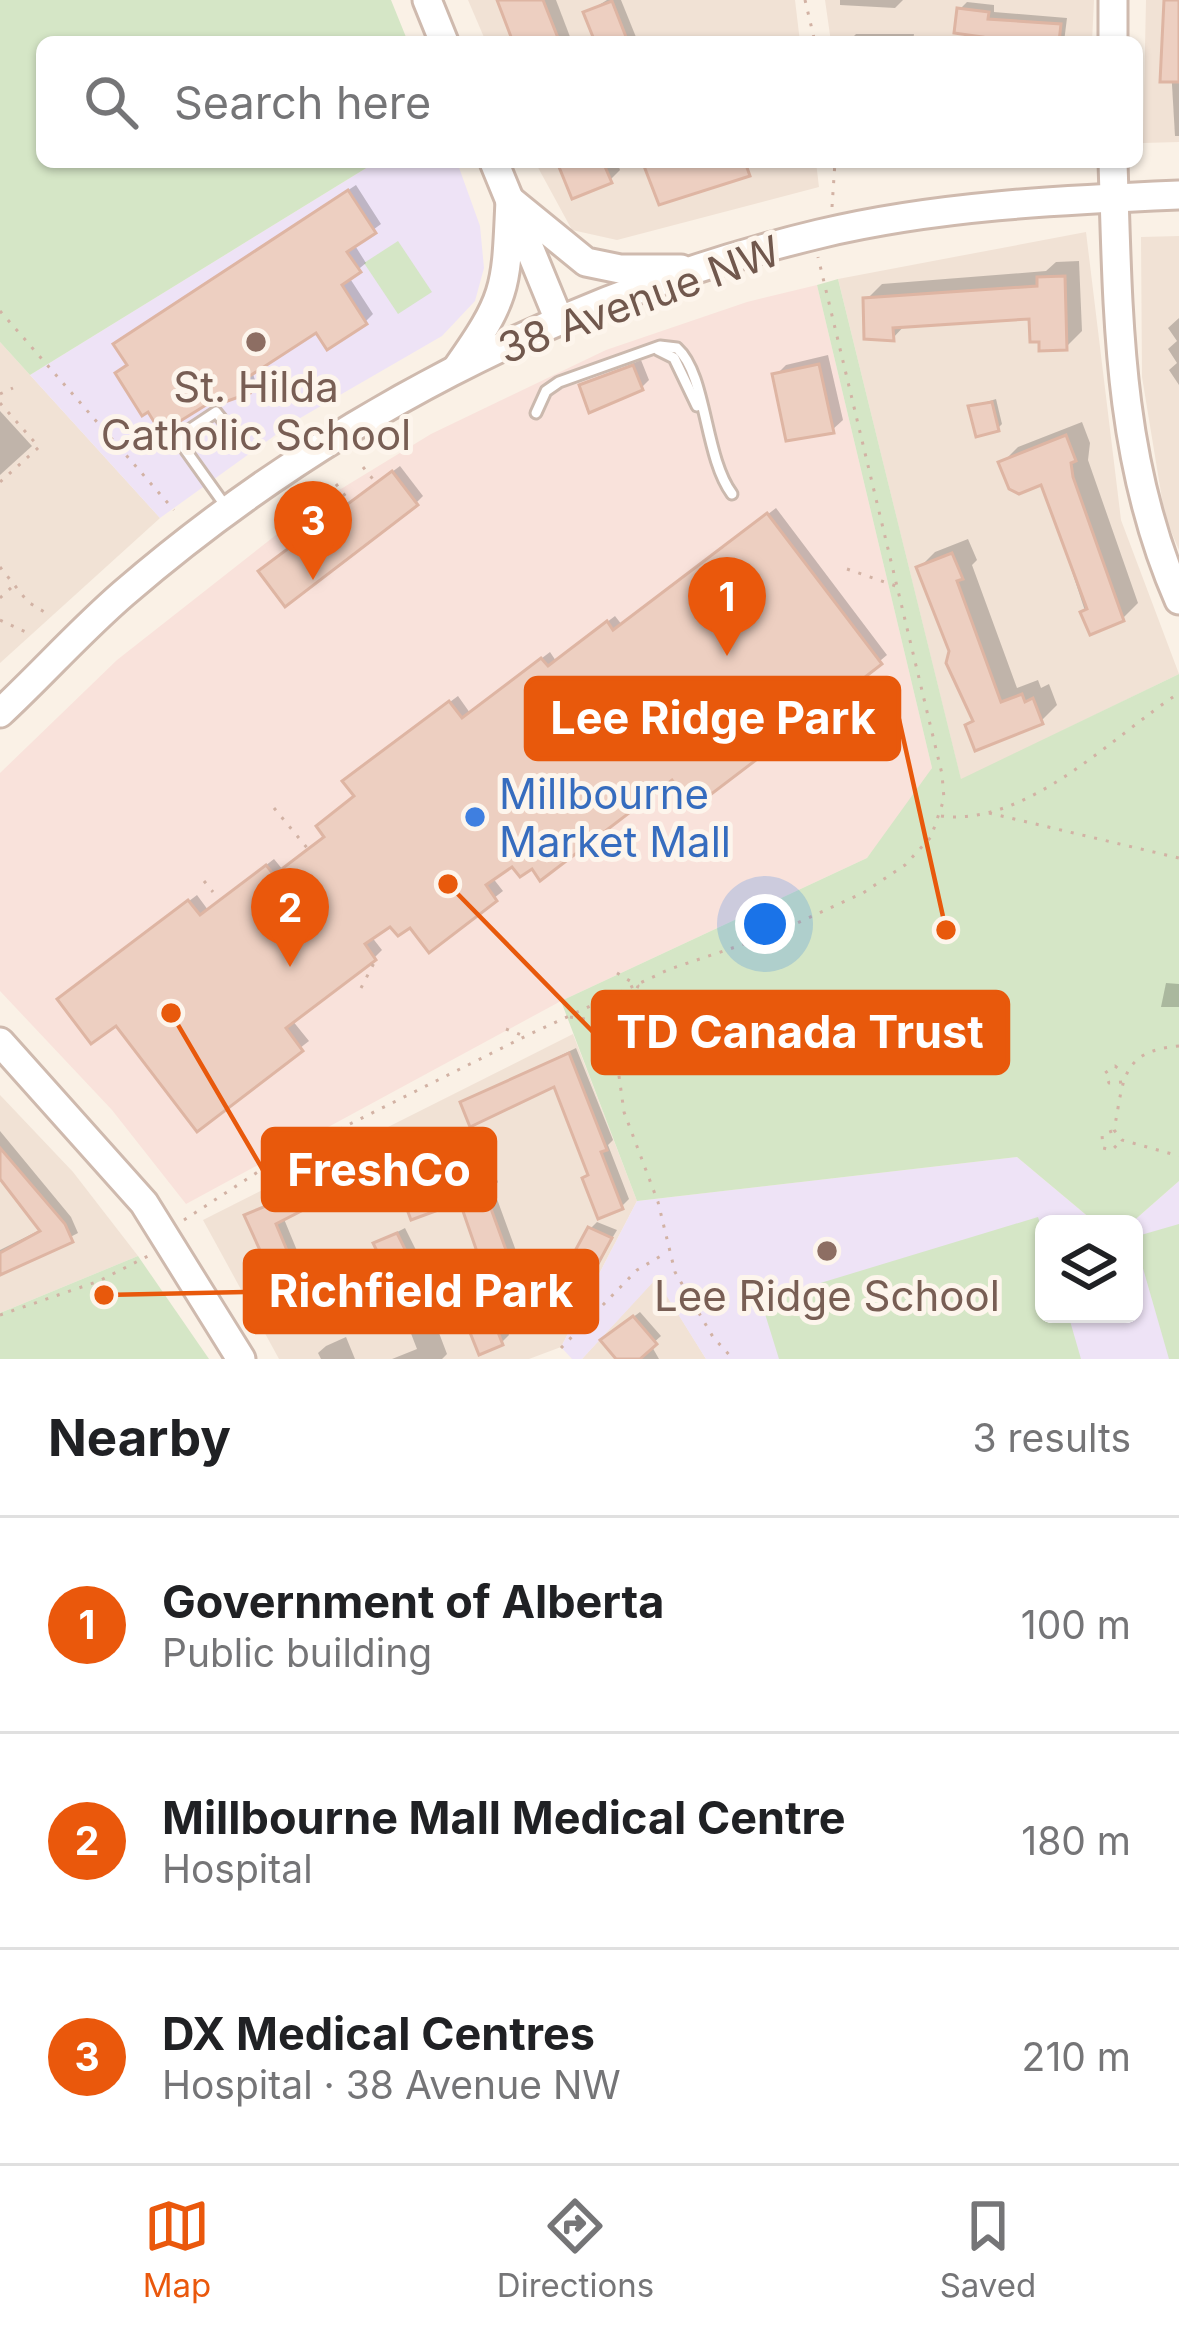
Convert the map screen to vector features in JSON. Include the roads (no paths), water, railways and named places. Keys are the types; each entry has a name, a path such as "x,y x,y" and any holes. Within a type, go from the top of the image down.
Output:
{"street":[{"path":"427,0 442,36"},
{"path":"1113,36 1114,0"},
{"path":"496,168 559,320"},
{"path":"1113,168 1124,410 1150,534 1179,600"},
{"name":"38 Avenue NW","path":"0,713 123,594 230,512 403,397 559,320 826,232 1114,197 1179,195"},
{"path":"509,200 586,262 620,268 700,270"},
{"path":"455,371 499,310 507,275 509,200"},
{"path":"0,1042 144,1203 242,1359"}],"lane":[{"path":"536,413 546,391 560,382 635,354 669,352 700,411 713,460 732,494"},
{"path":"230,512 177,438 216,412 241,443"}],"place":[{"name":"St. Hilda Catholic School","path":"256,342"},
{"name":"DX Medical Centres","path":"313,580"},
{"name":"Government of Alberta","path":"727,656"},
{"name":"Millbourne Market Mall","path":"475,817"},
{"name":"TD Canada Trust","path":"448,884"},
{"name":"Lee Ridge Park","path":"946,930"},
{"name":"Millbourne Mall Medical Centre","path":"290,967"},
{"name":"FreshCo","path":"171,1013"},
{"name":"Lee Ridge School","path":"827,1251"},
{"name":"Richfield Park","path":"104,1295"}]}
